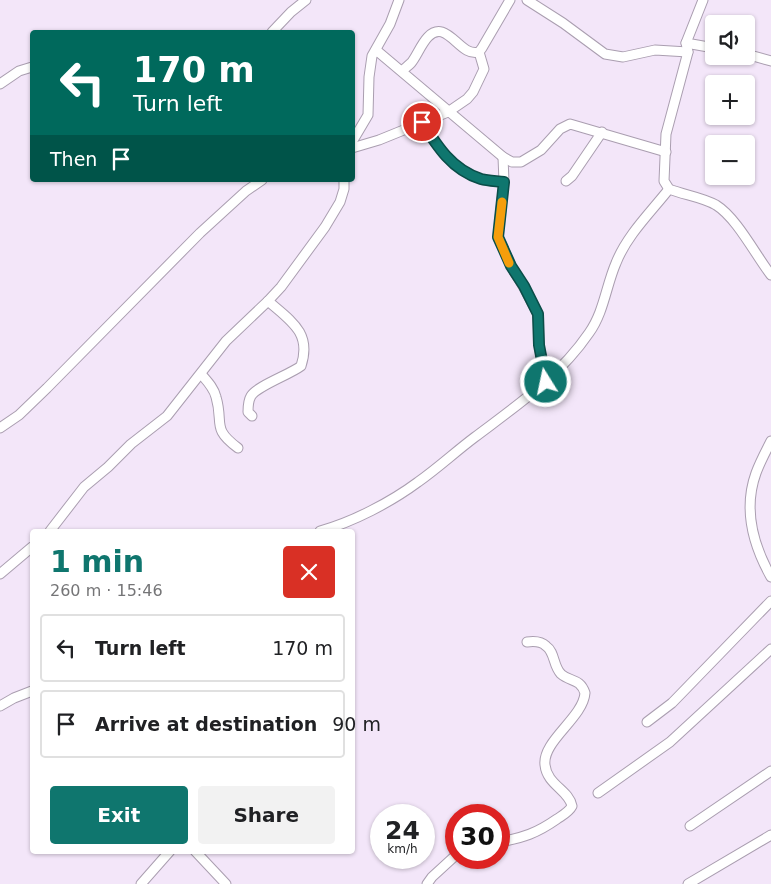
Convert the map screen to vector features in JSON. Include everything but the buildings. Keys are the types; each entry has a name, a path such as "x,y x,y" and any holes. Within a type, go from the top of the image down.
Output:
{"street":[{"path":"274,30 306,0"},
{"path":"355,137 368,115 368,77 372,56 390,24 399,0"},
{"path":"479,52 510,0"},
{"path":"527,0 563,23 599,51 611,56 623,57 655,50 705,48"},
{"path":"704,0 687,48 668,124 664,181 669,189 713,203 720,208 742,234 771,275"},
{"path":"402,71 411,63 428,36 435,32 445,33 470,52 479,52"},
{"path":"376,50 448,112 503,157 512,162 521,162 541,150 567,124 575,124 666,152"},
{"path":"355,147 379,140 448,112 467,99 473,92 484,69 479,52"},
{"path":"755,57 771,61"},
{"path":"0,84 19,71 30,68"},
{"path":"422,122 440,150 456,166 482,180 504,182"},
{"path":"566,181 572,176 602,132"},
{"path":"503,157 504,182 498,237 511,266 524,286 538,314 539,345 546,382"},
{"path":"0,428 19,415 200,234 246,191 259,182"},
{"path":"52,529 84,487 131,444 167,416 226,341 281,287 325,227 340,202 344,182"},
{"path":"326,529 349,521 394,498 418,482 546,382 575,354 591,332 601,312 616,263 626,244 669,189"},
{"path":"252,416 248,412 251,396 261,388 302,366 306,353 303,338 294,323 268,301"},
{"path":"201,374 216,395 220,412 219,426 226,439 238,448"},
{"path":"771,441 754,479 750,508 754,539 771,577"},
{"path":"0,574 30,549"},
{"path":"647,722 672,703 771,601"},
{"path":"510,840 536,833 567,813 572,806 568,798 548,776 545,763 547,755 556,739 582,705 585,693 583,687 575,680 560,673 547,646 537,642 527,642"},
{"path":"598,793 670,742 771,650"},
{"path":"0,706 30,692"},
{"path":"690,826 771,771"},
{"path":"688,884 771,835"},
{"path":"141,884 167,854"},
{"path":"198,854 226,884"},
{"path":"428,884 432,877 445,866"}],"slow traffic":[{"path":"502,202 498,237 509,263"}],"route":[{"path":"422,122 450,162 482,180 504,182 498,237 511,266 524,286 538,314 539,345 546,382"}]}
